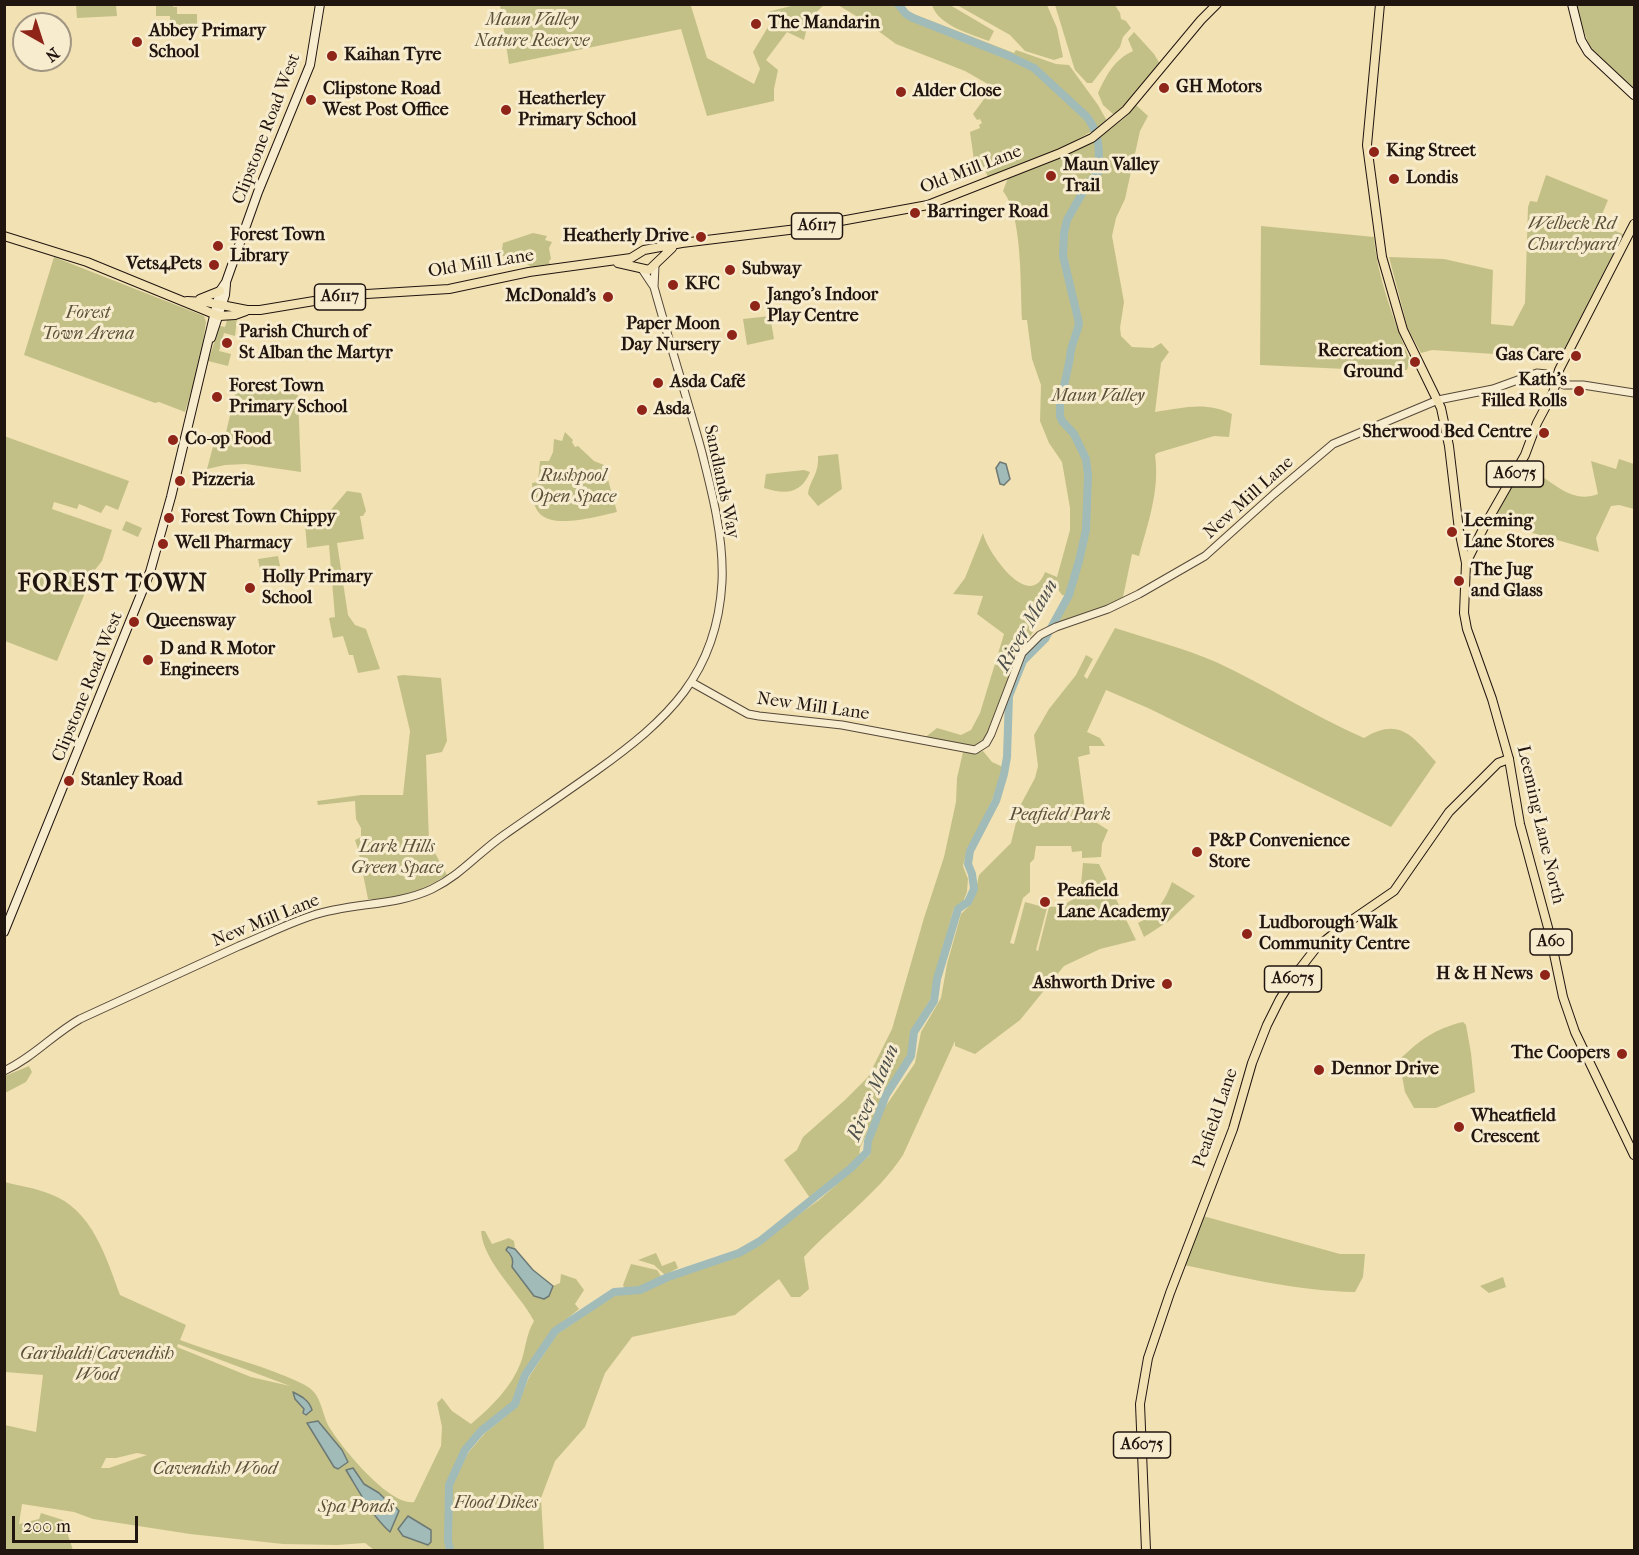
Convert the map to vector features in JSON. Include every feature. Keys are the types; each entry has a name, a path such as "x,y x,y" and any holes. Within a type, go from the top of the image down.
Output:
{"main road":[{"name":"Clipstone Road West","path":"4,932 150,572 217,310 258,192 310,65 320,4"},
{"name":"Old Mill Lane","path":"217,310 235,315 247,310 350,295 449,289 529,272 631,258 644,250 694,241 797,229 928,205 1058,154 1092,138 1142,94 1195,26 1217,4"},
{"name":"A60","path":"1380,4 1367,145 1378,234 1387,276 1403,330 1438,400 1449,446 1455,507 1466,563"},
{"path":"1572,4 1581,40 1590,56 1635,95"},
{"name":"A6075","path":"1466,563 1525,455 1569,350 1635,224"},
{"name":"A6117","path":"4,236 87,262 217,310"},
{"path":"656,264 675,245"},
{"path":"650,250 655,254 656,264"},
{"path":"638,254 636,259 641,268"},
{"name":"Old Mill Lane","path":"612,261 649,270 656,264"},
{"name":"Clipstone Road West","path":"217,310 220,291 226,282"},
{"path":"191,301 204,299 220,291"},
{"name":"Leeming Lane North","path":"1466,563 1464,613 1467,629 1492,699 1509,759 1520,824 1550,935 1567,1010 1575,1032 1635,1155"},
{"name":"Peafield Lane","path":"1146,1551 1140,1404 1148,1358 1170,1293 1233,1129 1252,1063 1267,1025 1295,975 1316,948 1343,926 1394,891 1449,812 1498,764 1509,759"}],"street":[{"path":"654,287 656,264"},
{"path":"641,268 654,287"},
{"name":"Sandlands Way","path":"654,287 709,478 721,556 722,580 714,630 704,659 691,682"},
{"name":"New Mill Lane","path":"4,1071 35,1054 66,1027 80,1019 293,922 331,910 388,902 416,895 453,878 500,837 550,804 646,733 670,709 691,682 748,714 842,725 975,750 986,743 991,734 1022,653 1040,635 1131,598 1205,556 1333,444 1438,400 1493,389 1537,373 1547,374 1564,385 1583,385 1635,393"}],"green space":[{"path":"76,5 116,5 117,16 77,18"},
{"path":"156,5 173,5 177,7 177,14 197,14 197,33 171,35 170,16 156,16"},
{"name":"Maun Valley Nature Reserve","path":"500,5 694,5 691,6 707,58 754,84 760,69 753,52 774,17 767,12 791,5 824,5 809,19 804,40 787,32 766,60 778,70 774,101 707,116 681,29 509,64"},
{"path":"838,5 901,5 911,13 1014,53 1016,50 1056,64 1069,65 1107,121 1064,146 988,177 984,168 975,167 970,132 980,128 979,125 982,123 980,119 977,120 973,114 993,87 965,71 896,44"},
{"path":"932,5 950,5 994,31 989,41 964,32 948,23 935,12"},
{"path":"957,5 1047,5 1057,28 1063,57 1054,60 1025,51 1010,35"},
{"path":"1055,5 1115,5 1121,19 1126,21 1131,28 1123,37 1120,47 1092,83 1087,83 1075,70"},
{"path":"1576,5 1634,5 1634,90 1592,52"},
{"path":"1134,32 1160,64 1117,113 1113,114 1103,105 1098,93 1112,68 1133,51 1128,39"},
{"name":"Maun Valley","path":"1136,105 1148,116 1140,131 1125,199 1116,218 1112,236 1124,302 1121,336 1132,347 1153,348 1161,343 1169,352 1161,363 1155,412 1184,407 1222,410 1232,414 1229,437 1214,436 1155,455 1156,481 1152,506 1139,556 1132,554 1122,602 1054,626 1067,604 1080,567 1087,526 1086,504 1084,533 1069,596 1062,595 1054,584 1033,632 1020,652 988,737 977,747 923,739 937,728 961,735 971,730 980,713 1004,634 977,614 983,596 953,594 965,578 983,533 1000,564 1020,583 1030,586 1038,583 1045,572 1057,577 1070,530 1070,508 1062,462 1049,443 1040,421 1041,385 1032,359 1027,320 1022,320 1017,234 1014,217 1003,191 1008,178 1094,142 1126,117"},
{"name":"Welbeck Rd Churchyard","path":"1546,175 1608,200 1598,224 1623,234 1562,356 1522,352 1510,355 1432,350 1421,353 1408,329 1389,257 1444,259 1493,270 1491,324 1513,326 1525,303 1528,207 1530,201 1537,202"},
{"path":"1261,226 1374,237 1383,284 1410,360 1407,370 1260,365"},
{"path":"533,233 547,236 545,240 552,242 549,248 550,266 534,270 524,261 516,258 503,256 501,258 499,253 503,243"},
{"name":"Forest Town Arena","path":"54,257 204,316 206,322 200,363 185,412 24,355"},
{"path":"770,316 774,339 747,345 743,319"},
{"path":"237,319 235,336 224,333 219,351 231,354 228,366 208,361 220,326 225,327 227,320"},
{"path":"238,381 298,395 301,472 246,464 207,469 215,439 224,441"},
{"name":"Rushpool Open Space","path":"565,432 573,440 575,447 578,446 594,461 604,465 617,512 589,518 556,521 537,511 533,499 532,483 538,482 540,461 549,461 553,452 554,439 562,441"},
{"path":"4,436 129,481 118,510 106,505 101,513 79,504 77,509 54,502 52,509 112,530 102,561 94,571 57,661 5,641"},
{"path":"838,454 842,489 818,506 808,494 817,468 818,456"},
{"path":"1619,459 1634,464 1634,509 1619,505 1611,506 1596,538 1599,552 1491,521 1522,468 1541,476 1568,493 1582,497 1598,494 1591,461 1616,469"},
{"path":"804,470 810,472 797,489 785,492 764,488 766,474"},
{"path":"347,491 361,493 366,511 363,516 360,516 364,539 337,543 348,615 355,625 366,629 380,669 358,673 353,655 349,655 343,636 333,638 329,618 335,617 329,545 307,548 304,512 330,511"},
{"path":"126,521 142,528 138,537 122,530"},
{"path":"278,556 280,566 260,569 258,559"},
{"path":"1115,628 1216,662 1364,738 1387,729 1405,732 1436,762 1391,827 1148,708 1106,690 1087,732 1100,738 1105,746 1089,746 1090,754 1078,757 1086,816 1108,830 1102,844 1101,857 1082,858 1082,851 1072,852 1071,846 1036,846 1034,859 1030,863 1030,892 1023,898 1010,943 1014,944 1025,902 1047,908 1036,950 1038,951 1049,907 1062,906 1080,895 1083,863 1099,864 1136,940 1100,949 1064,966 1020,1020 975,1054 955,1046 955,1041 903,1155 869,1196 804,1257 809,1289 800,1297 791,1297 779,1279 735,1315 632,1337 605,1373 585,1427 555,1461 541,1498 544,1550 374,1550 365,1543 283,1544 190,1534 93,1519 74,1512 22,1504 19,1524 39,1519 41,1513 63,1520 73,1550 5,1550 5,1425 36,1432 43,1375 5,1372 5,1182 50,1194 77,1211 96,1236 120,1295 186,1325 180,1340 272,1371 300,1382 310,1389 318,1398 328,1425 354,1460 379,1485 404,1501 414,1502 441,1446 442,1427 437,1403 442,1398 452,1411 471,1424 512,1380 521,1362 534,1321 495,1266 483,1243 481,1231 485,1231 492,1244 509,1238 514,1241 515,1249 508,1247 506,1250 513,1263 553,1288 560,1283 561,1274 576,1279 584,1290 575,1304 579,1309 553,1330 521,1376 512,1403 479,1430 460,1457 447,1482 447,1536 450,1537 452,1485 468,1453 485,1433 517,1407 529,1377 557,1334 614,1296 647,1288 745,1253 819,1200 870,1155 871,1142 881,1113 915,1063 921,1032 941,998 947,964 961,914 969,906 979,875 1011,843 1020,806 1035,778 1038,766 1034,735 1049,709 1076,675 1086,655 1093,659 1084,676 1087,679","holes":["178,1344 290,1386 251,1377 177,1347","137,1453 147,1455 109,1468 101,1468 106,1458"]},
{"name":"Lark Hills Green Space","path":"397,676 441,678 447,741 442,752 426,755 429,842 447,875 428,886 409,893 390,898 368,899 355,840 361,837 361,828 356,819 355,801 318,805 317,801 361,795 403,795 410,731"},
{"path":"983,751 992,762 1003,767 993,798 967,850 963,866 968,879 967,892 963,902 954,908 930,1000 912,1029 910,1056 885,1093 860,1148 859,1157 844,1172 810,1198 784,1160 797,1150 803,1137 868,1077 892,1029 944,857 956,802 957,778 963,752 975,754"},
{"path":"1172,882 1195,896 1169,921 1144,937 1138,923 1159,906"},
{"path":"1463,1022 1466,1025 1471,1053 1475,1092 1436,1108 1414,1108 1405,1092 1399,1060 1428,1036"},
{"path":"29,1066 32,1072 26,1082 5,1093 5,1076"},
{"path":"1203,1216 1340,1254 1365,1254 1363,1277 1355,1292 1333,1291 1269,1283 1184,1265"},
{"path":"656,1253 662,1266 675,1261 678,1268 665,1275 654,1265 638,1260"},
{"path":"631,1264 657,1270 661,1276 636,1289 625,1290 623,1285"},
{"path":"1503,1277 1506,1287 1489,1293 1480,1286"}],"water":[{"path":"1000,462 1006,464 1010,479 1004,485 1000,484 996,468"},
{"path":"508,1247 515,1249 533,1270 553,1286 549,1296 544,1299 534,1296 512,1267 512,1257 506,1250"},
{"path":"293,1392 311,1407 312,1410 306,1415 295,1399"},
{"path":"318,1421 342,1450 348,1462 338,1469 334,1467 307,1423"},
{"path":"353,1468 364,1484 389,1500 399,1511 390,1532 371,1510 346,1470"},
{"path":"408,1516 431,1530 431,1542 428,1545 403,1536 398,1529"}],"waterway":[{"name":"River Maun","path":"450,1550 448,1541 449,1485 465,1450 481,1431 515,1404 525,1375 555,1331 614,1292 640,1290 668,1277 739,1253 760,1241 850,1169 867,1152 868,1141 886,1095 911,1056 914,1032 934,1001 937,979 958,909 968,902 974,889 968,864 970,851 996,801 1004,774 1007,757 1009,696 1023,661 1045,639 1069,595 1079,561 1086,530 1088,475 1086,459 1074,434 1060,416 1071,349 1079,323 1063,256 1067,220 1088,183 1098,173 1097,137 1087,117 1034,68 913,18 906,14 898,4"}],"place":[{"name":"The Mandarin","path":"756,24"},
{"name":"Abbey Primary School","path":"137,42"},
{"name":"Kaihan Tyre","path":"332,56"},
{"name":"GH Motors","path":"1164,88"},
{"name":"Alder Close","path":"901,92"},
{"name":"Clipstone Road West Post Office","path":"311,100"},
{"name":"Heatherley Primary School","path":"506,110"},
{"name":"King Street","path":"1374,152"},
{"name":"Maun Valley Trail","path":"1051,176"},
{"name":"Londis","path":"1394,179"},
{"name":"Barringer Road","path":"915,213"},
{"name":"Heatherly Drive","path":"701,237"},
{"name":"Forest Town Library","path":"218,246"},
{"name":"Vets4Pets","path":"214,265"},
{"name":"Subway","path":"730,270"},
{"name":"KFC","path":"673,285"},
{"name":"McDonald's","path":"608,297"},
{"name":"Jango's Indoor Play Centre","path":"755,306"},
{"name":"Paper Moon Day Nursery","path":"732,335"},
{"name":"Parish Church of St Alban the Martyr","path":"227,343"},
{"name":"Gas Care","path":"1576,356"},
{"name":"Recreation Ground","path":"1415,362"},
{"name":"Asda Café","path":"658,383"},
{"name":"Kath's Filled Rolls","path":"1579,391"},
{"name":"Forest Town Primary School","path":"217,397"},
{"name":"Asda","path":"642,410"},
{"name":"Sherwood Bed Centre","path":"1544,433"},
{"name":"Co-op Food","path":"173,440"},
{"name":"Pizzeria","path":"180,481"},
{"name":"Forest Town Chippy","path":"169,518"},
{"name":"Leeming Lane Stores","path":"1452,532"},
{"name":"Well Pharmacy","path":"163,544"},
{"name":"The Jug and Glass","path":"1459,581"},
{"name":"Holly Primary School","path":"250,588"},
{"name":"Queensway","path":"134,622"},
{"name":"D and R Motor Engineers","path":"148,660"},
{"name":"Stanley Road","path":"69,781"},
{"name":"P&P Convenience Store","path":"1197,852"},
{"name":"Peafield Lane Academy","path":"1045,902"},
{"name":"Ludborough Walk Community Centre","path":"1247,934"},
{"name":"H & H News","path":"1545,975"},
{"name":"Ashworth Drive","path":"1167,984"},
{"name":"The Coopers","path":"1622,1054"},
{"name":"Dennor Drive","path":"1319,1070"},
{"name":"Wheatfield Crescent","path":"1459,1127"}],"district":[{"name":"FOREST TOWN","path":"113,585"}],"park label":[{"name":"Peafield Park","path":"1060,816"},
{"name":"Garibaldi/Cavendish Wood","path":"97,1365"},
{"name":"Cavendish Wood","path":"215,1470"},
{"name":"Flood Dikes","path":"496,1504"},
{"name":"Spa Ponds","path":"356,1508"}]}
